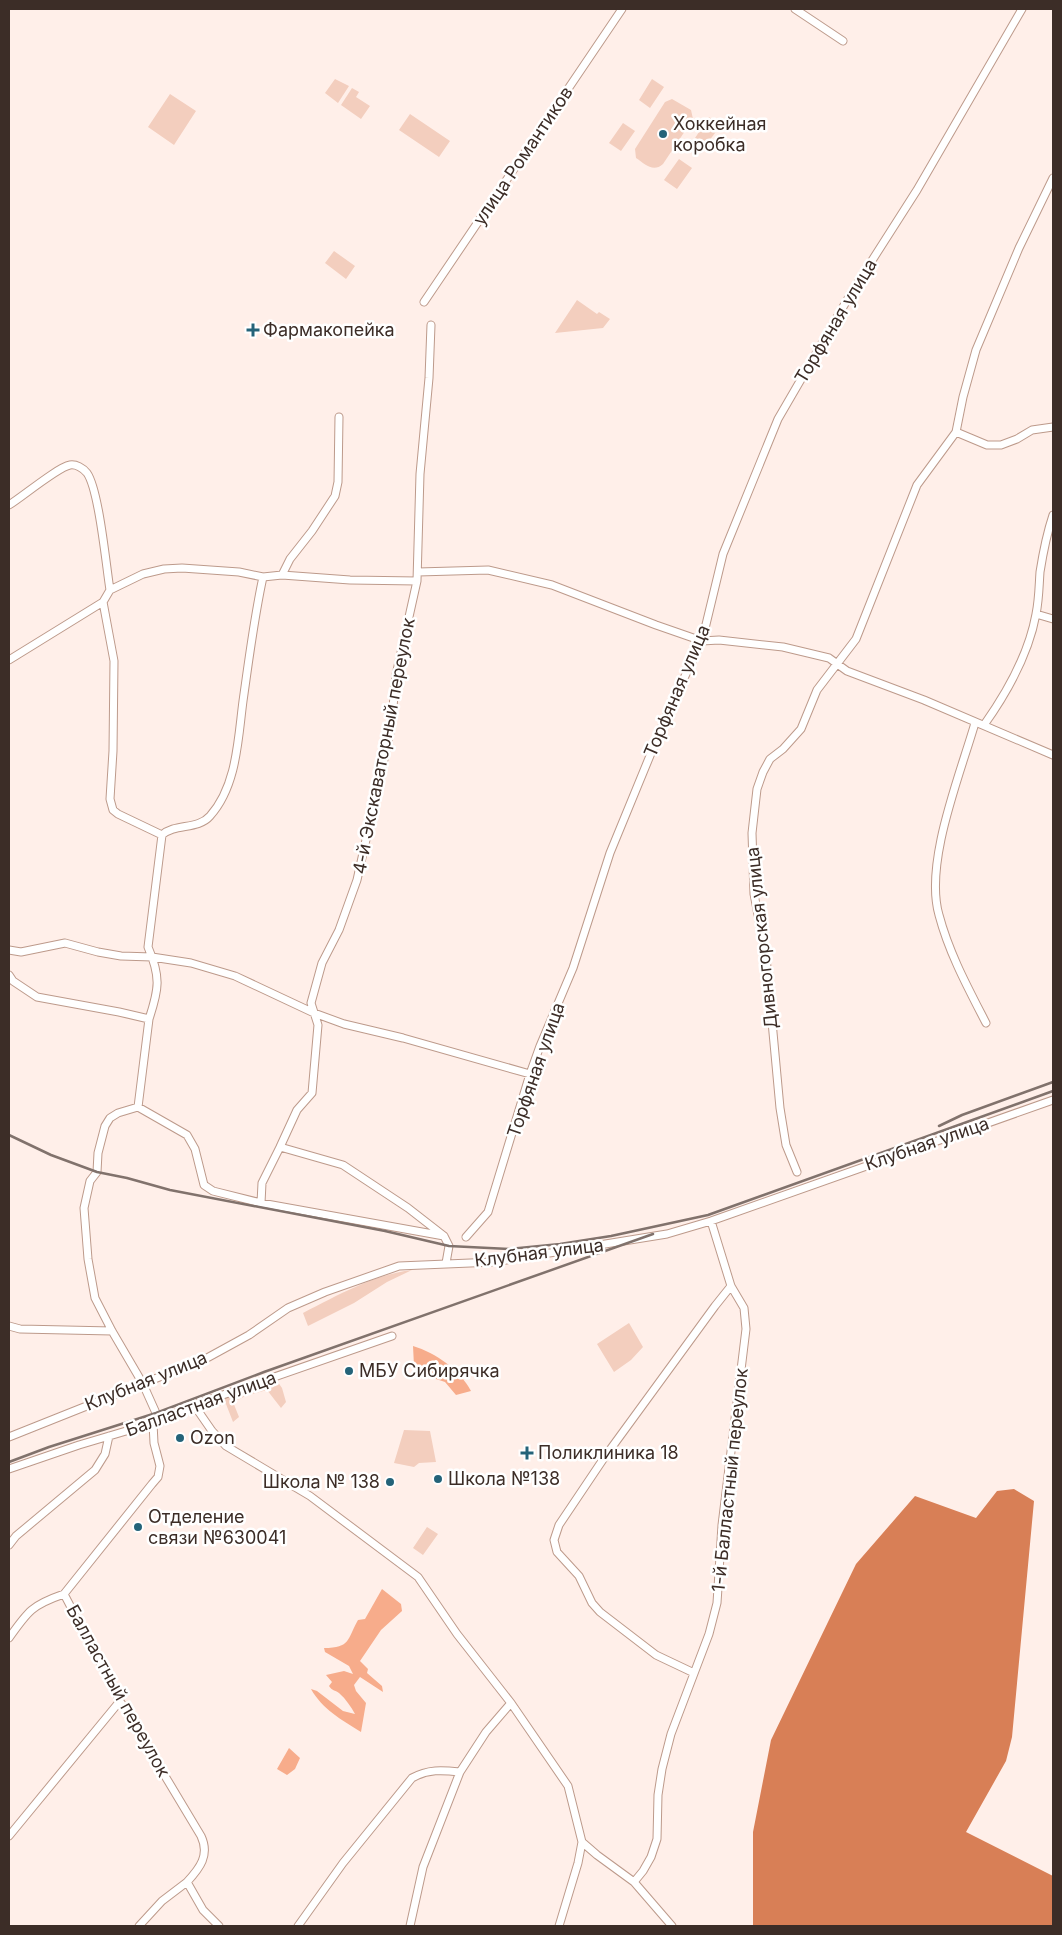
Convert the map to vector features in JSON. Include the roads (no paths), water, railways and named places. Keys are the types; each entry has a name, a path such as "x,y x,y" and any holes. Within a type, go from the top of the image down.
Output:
{"street":[{"name":"улица Романтиков","path":"424,302 622,9"},
{"path":"795,9 843,41"},
{"name":"Торфяная улица","path":"466,1237 488,1212 530,1074 574,968 610,853 633,793 670,707 702,640 724,554 778,419 850,295 917,190 1022,9"},
{"name":"Дивногорская улица","path":"797,1172 786,1145 780,1108 766,956 754,894 752,834 757,789 770,760 801,729 817,690 856,639 917,485 956,432 976,350 1019,248 1053,178"},
{"name":"4-й Экскаваторный переулок","path":"260,1203 262,1183 297,1110 312,1093 318,1024 311,1004 322,963 339,930 357,880 391,728 396,675 418,572 420,474 429,378 431,325"},
{"path":"282,575 290,559 312,531 335,496 338,482 339,417"},
{"path":"956,432 987,445 1001,445 1032,430 1053,428"},
{"path":"9,505 60,470 71,465 79,466 87,473 92,484 100,522 110,590"},
{"path":"984,726 1013,677 1030,636 1036,614 1040,570 1053,515"},
{"path":"9,660 103,602 110,590 143,574 164,569 182,568 239,572 263,577 282,575 350,580 417,581"},
{"path":"418,572 488,570 552,585 656,625 702,640 783,647 829,658 847,672 924,700 975,723 1053,754"},
{"path":"263,577 254,618 233,769 224,795 208,819 197,824 168,830 162,835 148,947 158,975 154,1003 148,1019 138,1107 187,1135 196,1149 204,1185 212,1191 260,1203 444,1236"},
{"path":"103,602 114,662 110,800 113,810 118,814 162,835"},
{"path":"1036,614 1053,619"},
{"path":"975,723 950,804 936,863 935,888 938,914 948,941 962,976 986,1023"},
{"path":"9,950 21,952 65,943 121,956 152,957 191,963 236,976 314,1013 344,1024 403,1038 530,1074"},
{"path":"10,979 38,997 148,1019"},
{"name":"Клубная улица","path":"9,1437 207,1358 248,1335 288,1308 325,1292 399,1266 494,1262 667,1234 711,1222 1053,1100"},
{"name":"Балластный переулок","path":"138,1107 118,1113 110,1118 105,1126 98,1153 97,1172 90,1181 84,1208 88,1259 95,1298 143,1384 156,1413 153,1423 154,1443 160,1466 158,1477 64,1594 120,1701 205,1844 204,1858 200,1868 187,1882 162,1901 139,1926"},
{"path":"280,1147 343,1165 408,1208 444,1236 449,1246 446,1263"},
{"name":"1-й Балластный переулок","path":"634,1882 647,1864 657,1839 658,1795 662,1769 671,1734 709,1634 716,1603 722,1525 746,1329 744,1308 732,1286 711,1222"},
{"path":"694,1673 656,1655 600,1612 592,1603 579,1576 557,1552 554,1540 559,1525 604,1458 709,1314 732,1286"},
{"path":"9,1326 20,1329 112,1331"},
{"name":"Балластная улица","path":"9,1469 78,1445 153,1423 194,1406 392,1336"},
{"path":"194,1406 212,1431 226,1446 310,1496 418,1577 457,1634 511,1703 568,1786 582,1842 578,1863 559,1926"},
{"path":"9,1545 16,1536 95,1470 105,1454 109,1436"},
{"path":"9,1638 27,1612 45,1600 64,1594"},
{"path":"9,1836 120,1701"},
{"path":"410,1926 423,1867 460,1772 486,1732 511,1703"},
{"path":"298,1926 343,1863 412,1778 424,1771 444,1770 460,1772"},
{"path":"582,1842 596,1856 634,1882 672,1926"},
{"path":"187,1882 203,1910 219,1926"}],"railway":[{"path":"939,1126 962,1115 1053,1082"},
{"path":"9,1135 51,1155 97,1172 170,1190 385,1231 449,1246 509,1249 611,1236 708,1215 1053,1091"},
{"path":"9,1462 49,1447 156,1413 264,1372 653,1234"}],"place":[{"name":"Хоккейная коробка","path":"663,134"},
{"name":"Фармакопейка","path":"253,330"},
{"name":"МБУ Сибирячка","path":"349,1371"},
{"name":"Ozon","path":"180,1438"},
{"name":"Поликлиника 18","path":"527,1453"},
{"name":"Школа №138","path":"438,1479"},
{"name":"Школа № 138","path":"390,1482"},
{"name":"Отделение связи №630041","path":"138,1527"}]}
